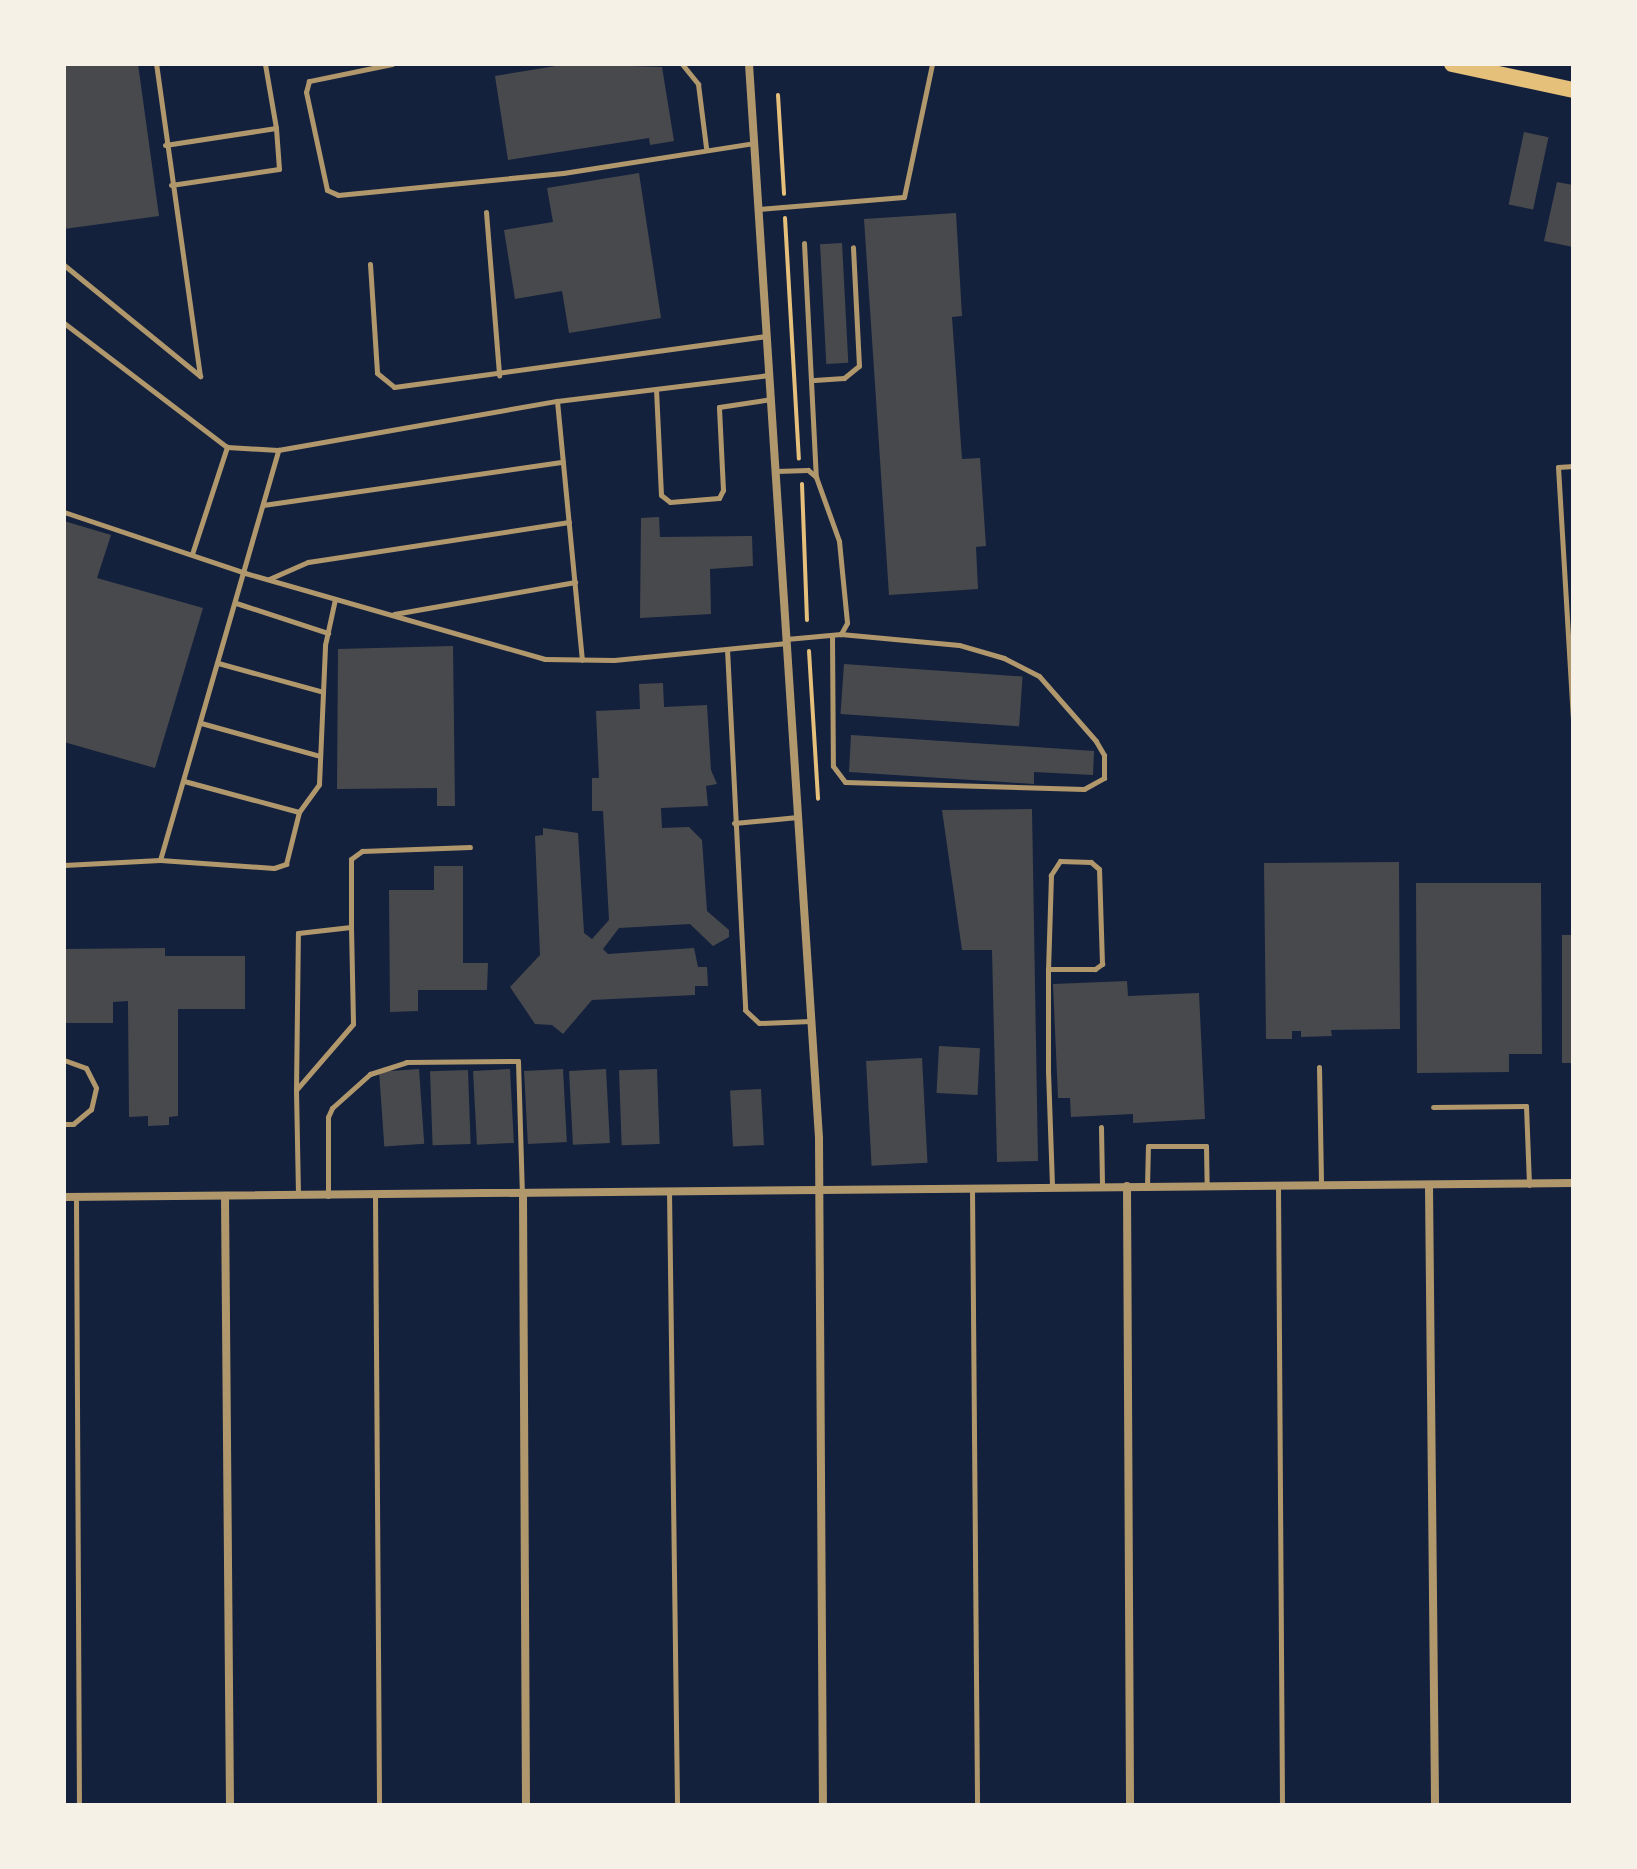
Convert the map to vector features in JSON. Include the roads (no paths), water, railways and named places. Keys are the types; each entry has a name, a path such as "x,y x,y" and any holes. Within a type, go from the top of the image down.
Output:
{"main road":[{"path":"1452,64 1573,90"}],"street":[{"path":"749,64 811,1021 818,1190 823,1805"},
{"path":"64,1197 1207,1185 1529,1186 1573,1183"},
{"path":"1127,1186 1130,1805"},
{"path":"1429,1186 1435,1805"},
{"path":"523,1194 526,1805"},
{"path":"225,1197 230,1805"}],"lane":[{"path":"64,265 200,376 156,64"},
{"path":"171,185 279,169 276,128 265,64"},
{"path":"392,64 309,81 306,92 327,190 338,195 563,173 679,157 706,147 754,143"},
{"path":"682,64 698,84 706,147"},
{"path":"758,209 904,197 932,64"},
{"path":"165,145 276,128"},
{"path":"486,212 499,375"},
{"path":"804,243 814,380 816,477 841,552 847,623 841,634"},
{"path":"814,380 844,378 859,366 853,247"},
{"path":"370,264 377,373 394,387 767,336"},
{"path":"64,323 227,447 278,450 557,401 769,375"},
{"path":"656,389 661,495 670,502 719,498 723,490 719,407 771,399"},
{"path":"557,401 582,660"},
{"path":"192,554 227,447"},
{"path":"160,860 278,450"},
{"path":"263,505 563,462"},
{"path":"1573,466 1558,467 1573,723"},
{"path":"775,471 808,470 816,477"},
{"path":"64,512 245,573 545,659 582,660 727,649 786,641 832,635 841,634 959,645 1004,658 1039,676 1096,741 1104,755 1104,778 1084,789 845,782 833,766 832,635"},
{"path":"268,579 308,562 569,522"},
{"path":"390,615 575,582"},
{"path":"64,865 160,860 274,868 286,864 299,812 319,784 328,633 335,599"},
{"path":"236,603 328,633"},
{"path":"727,649 745,1010 759,1023 811,1021"},
{"path":"218,663 323,692"},
{"path":"201,723 320,756"},
{"path":"184,780 299,812"},
{"path":"734,823 798,817"},
{"path":"296,1090 353,1024 351,859 362,851 470,847"},
{"path":"1048,969 1095,969 1102,964 1099,869 1091,862 1060,861 1054,866 1048,969 1052,1187"},
{"path":"299,1196 296,1090 298,933 351,927"},
{"path":"64,1060 86,1068 96,1088 91,1109 73,1124 64,1124"},
{"path":"328,1196 328,1117 332,1108 370,1074 420,1061 518,1061 523,1194"},
{"path":"1319,1067 1321,1186"},
{"path":"1433,1107 1526,1106 1529,1186"},
{"path":"1101,1127 1102,1187"},
{"path":"1147,1186 1148,1146 1206,1146 1207,1185"},
{"path":"1278,1185 1282,1805"},
{"path":"972,1188 977,1805"},
{"path":"669,1190 677,1805"},
{"path":"375,1196 379,1805"},
{"path":"76,1197 79,1805"}]}
